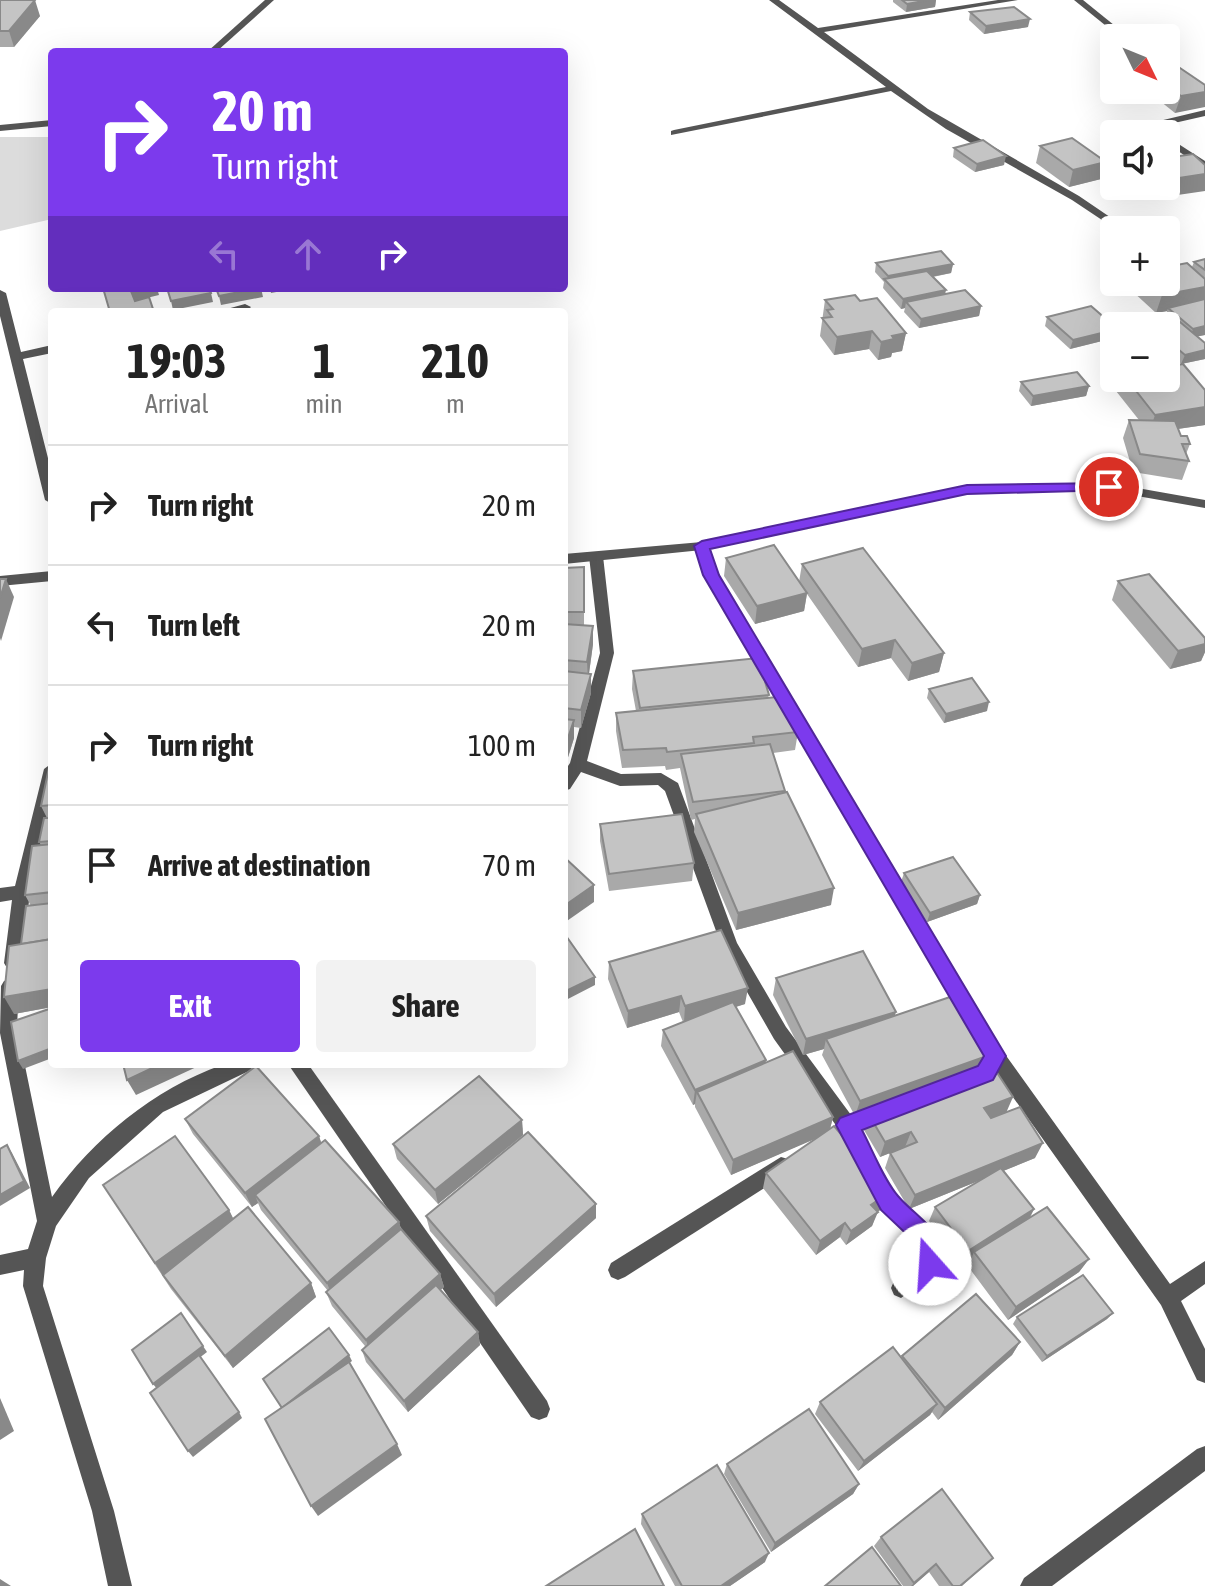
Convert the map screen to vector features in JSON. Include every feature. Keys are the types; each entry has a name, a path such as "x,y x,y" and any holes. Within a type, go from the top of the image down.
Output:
{"street":[{"path":"216,48 270,0"},
{"path":"773,0 819,30 926,111 1102,216"},
{"path":"957,0 970,7"},
{"path":"819,30 1014,0"},
{"path":"1078,0 1108,24"},
{"path":"674,133 895,88"},
{"path":"1175,120 1205,113"},
{"path":"0,128 48,123"},
{"path":"1180,149 1205,166"},
{"path":"1180,276 1205,300"},
{"path":"0,293 48,484"},
{"path":"240,308 245,307"},
{"path":"16,357 48,350"},
{"path":"568,559 702,546 967,489 1109,487 1205,504"},
{"path":"702,546 711,575 990,1064 1168,1298 1205,1372"},
{"path":"568,779 578,764 607,653 596,556"},
{"path":"0,581 48,576"},
{"path":"578,764 620,780 661,779 672,787 729,945 780,1033 854,1123 889,1203 928,1239 930,1264 901,1288"},
{"path":"47,1221 8,1027 22,892 48,785"},
{"path":"0,895 22,892"},
{"path":"120,1586 103,1511 33,1286 36,1258 47,1221 82,1171 156,1106 236,1068"},
{"path":"300,1068 539,1409"},
{"path":"827,1138 854,1123"},
{"path":"618,1270 803,1152"},
{"path":"0,1265 36,1258"},
{"path":"1168,1298 1205,1271"},
{"path":"1032,1586 1205,1457"}],"shaded area":[{"path":"0,137 48,137 48,220 0,231"}],"building":[{"path":"0,0 35,0 9,31 0,31"},
{"path":"902,0 929,0 907,4"},
{"path":"1014,7 1030,19 986,26 970,12"},
{"path":"1180,68 1205,85 1205,92 1181,96"},
{"path":"1072,138 1100,158 1100,163 1073,170 1040,146"},
{"path":"983,140 1006,156 977,164 954,148"},
{"path":"1193,154 1205,165 1205,174 1180,178 1180,156"},
{"path":"941,251 953,264 888,276 876,263"},
{"path":"1205,259 1205,270 1194,262"},
{"path":"1187,263 1205,279 1205,287 1180,292 1180,264"},
{"path":"927,271 946,290 903,299 884,279"},
{"path":"965,290 981,306 921,319 906,302"},
{"path":"104,292 131,292 135,301 149,297 153,308 109,308"},
{"path":"168,292 211,293 171,301"},
{"path":"218,292 240,292 219,296"},
{"path":"855,295 860,301 877,298 906,333 881,342 872,331 837,337 822,318 832,317 827,310 833,309 825,300"},
{"path":"1205,299 1205,326 1193,329 1180,318 1180,312 1168,308"},
{"path":"1091,306 1100,314 1100,333 1073,340 1047,317"},
{"path":"1180,322 1205,343 1205,350 1185,355 1180,351"},
{"path":"1183,364 1205,390 1205,407 1155,415 1137,392 1180,392 1180,365"},
{"path":"1077,372 1089,386 1033,396 1021,382"},
{"path":"1129,420 1175,421 1181,436 1187,436 1190,444 1182,444 1189,461 1140,454"},
{"path":"774,545 807,593 757,606 726,558"},
{"path":"863,548 944,653 912,663 895,640 862,649 802,564"},
{"path":"584,567 584,612 568,612 568,568"},
{"path":"1149,574 1205,638 1205,644 1178,651 1118,581"},
{"path":"0,579 6,579 0,598"},
{"path":"568,624 593,626 587,662 568,660"},
{"path":"758,658 769,695 640,708 633,671"},
{"path":"568,671 591,674 581,710 568,708"},
{"path":"972,678 989,702 946,714 929,689"},
{"path":"787,696 798,732 753,737 754,743 667,752 666,748 623,750 616,713"},
{"path":"568,719 574,720 568,738"},
{"path":"770,744 785,791 693,802 681,754"},
{"path":"48,772 48,805 41,806"},
{"path":"787,792 834,888 738,913 696,814"},
{"path":"682,814 694,863 609,874 600,824"},
{"path":"44,818 48,818 48,841 39,842"},
{"path":"48,844 48,892 25,895 32,846"},
{"path":"953,857 980,895 930,913 904,873"},
{"path":"568,861 594,885 568,903"},
{"path":"48,903 48,940 21,944 26,906"},
{"path":"721,930 748,988 685,1006 681,996 628,1011 609,962"},
{"path":"568,939 595,977 568,990"},
{"path":"48,940 48,990 4,997 9,946"},
{"path":"863,951 896,1012 806,1039 776,978"},
{"path":"950,997 987,1056 860,1101 826,1039"},
{"path":"733,1002 766,1060 695,1090 663,1030"},
{"path":"48,1009 48,1050 18,1061 11,1022"},
{"path":"793,1051 833,1117 733,1160 697,1092"},
{"path":"990,1062 1013,1097 984,1108 991,1118 1020,1107 1043,1143 915,1195 890,1153 917,1142 911,1132 885,1142 866,1110"},
{"path":"124,1068 152,1068 127,1080"},
{"path":"253,1068 258,1068 319,1136 245,1193 185,1119"},
{"path":"479,1076 522,1120 435,1190 393,1144"},
{"path":"834,1126 890,1192 871,1205 878,1212 851,1231 845,1223 820,1241 766,1173"},
{"path":"528,1132 596,1204 494,1294 426,1216"},
{"path":"175,1136 229,1210 155,1263 103,1185"},
{"path":"325,1140 399,1222 327,1283 255,1195"},
{"path":"7,1145 24,1181 0,1195 0,1149"},
{"path":"1001,1168 1034,1209 968,1251 935,1207"},
{"path":"248,1207 311,1283 225,1356 163,1275"},
{"path":"1047,1207 1089,1259 1016,1307 974,1252"},
{"path":"401,1229 440,1274 366,1340 326,1292"},
{"path":"1083,1275 1113,1313 1047,1356 1017,1317"},
{"path":"436,1285 478,1332 404,1401 362,1350"},
{"path":"976,1294 1020,1342 945,1408 902,1356"},
{"path":"181,1313 203,1346 153,1384 132,1350"},
{"path":"329,1328 349,1355 282,1408 263,1379"},
{"path":"893,1347 937,1404 864,1461 820,1402"},
{"path":"199,1355 239,1412 188,1451 150,1393"},
{"path":"349,1362 397,1444 311,1506 265,1419"},
{"path":"809,1409 859,1484 775,1543 727,1464"},
{"path":"717,1465 769,1553 721,1586 682,1586 642,1514"},
{"path":"942,1489 993,1558 960,1586 953,1586 936,1564 914,1583 881,1537"},
{"path":"635,1529 664,1586 546,1586"},
{"path":"872,1547 901,1586 825,1586"}],"route":[{"path":"930,1264 928,1239 889,1203 847,1125 986,1073 995,1056 711,575 702,546 967,489 1109,487"}]}
